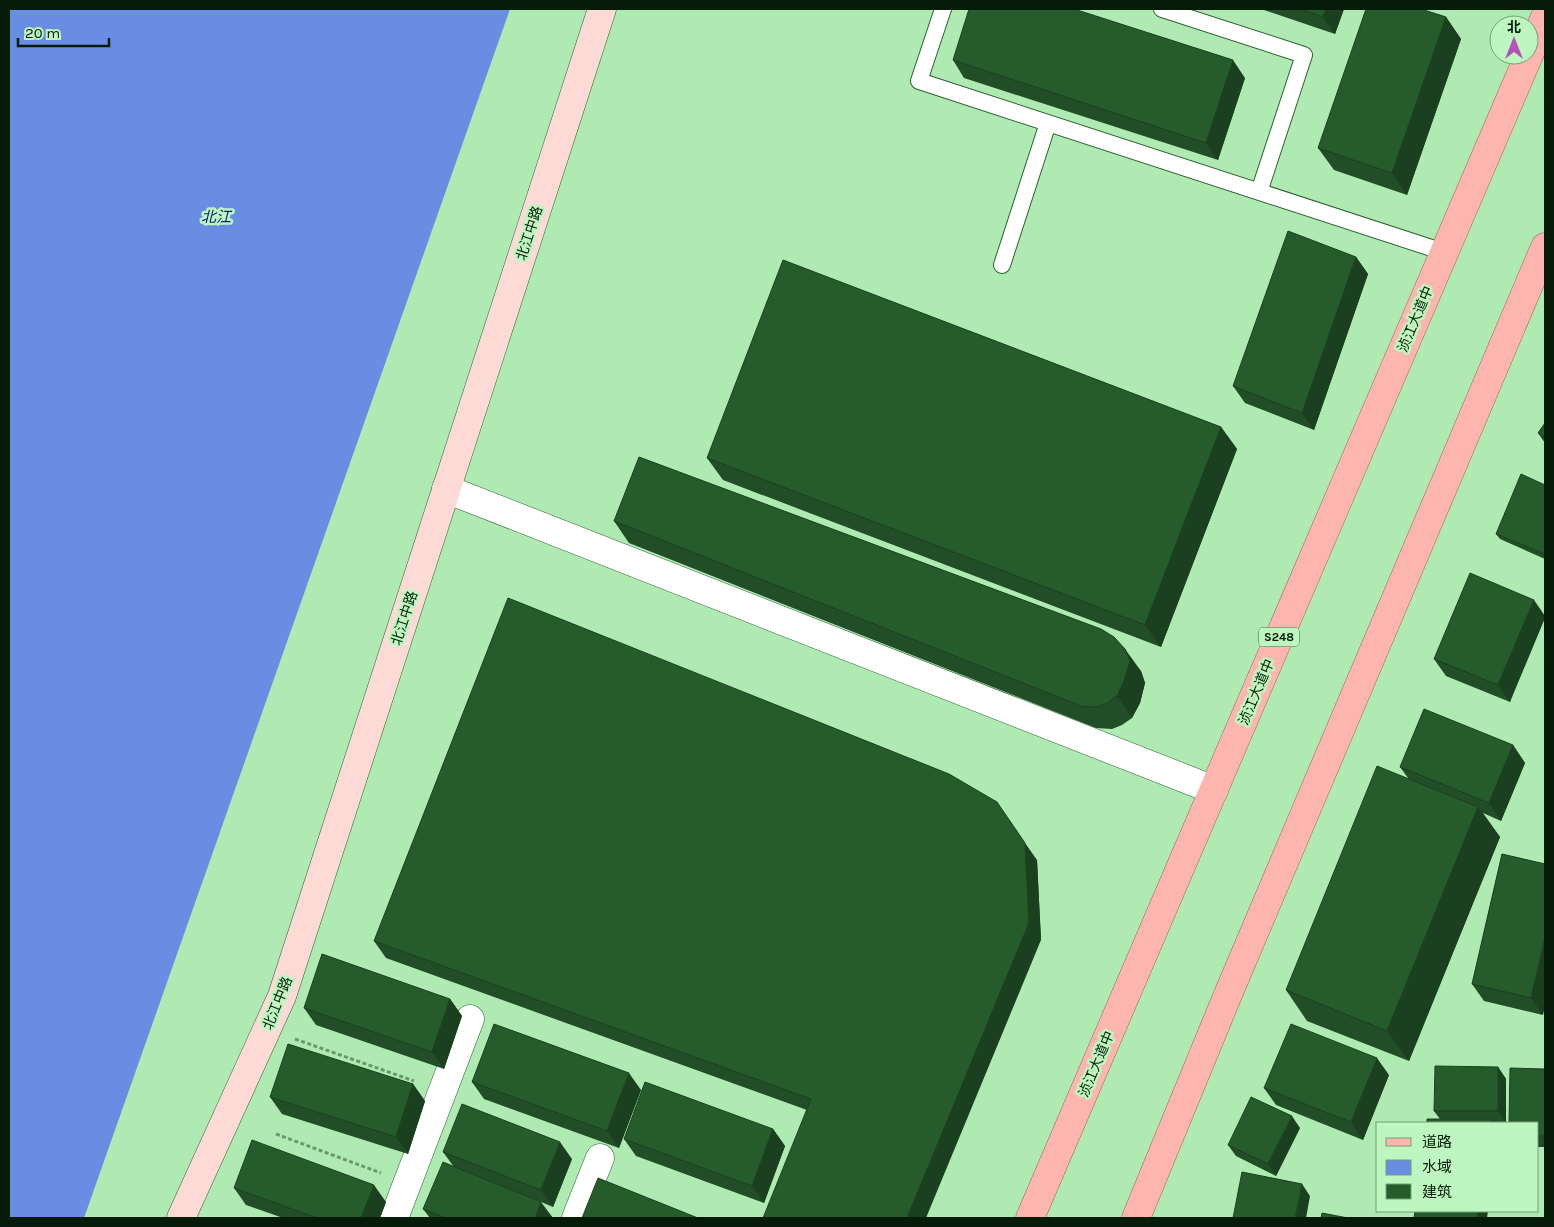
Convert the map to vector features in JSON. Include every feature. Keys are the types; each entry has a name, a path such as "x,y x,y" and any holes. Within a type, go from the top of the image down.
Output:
{"main road":[{"name":"浈江大道中","path":"1539,31 1545,17"},
{"name":"浈江大道中","path":"1030,1218 1525,65"},
{"path":"1136,1218 1545,247"}],"street":[{"name":"北江中路","path":"181,1218 285,987 602,9"},
{"path":"446,490 1214,790"},
{"path":"394,1218 470,1020"},
{"path":"576,1218 600,1158"}],"lane":[{"path":"943,9 919,81 1444,252"},
{"path":"1162,9 1304,55 1259,192"},
{"path":"1002,265 1048,123"}],"path":[{"path":"266,1029 443,1091"},
{"path":"276,1134 408,1182"}],"water":[{"name":"北江","path":"9,9 510,9 84,1218 9,1218"}],"building":[{"path":"969,9 1074,9 1233,60 1206,143 953,60"},
{"path":"1300,9 1326,9 1323,17"},
{"path":"1366,9 1421,9 1446,17 1392,173 1318,148"},
{"path":"1288,231 1356,257 1302,413 1233,386"},
{"path":"783,260 1221,427 1145,625 707,458"},
{"path":"1545,423 1545,438 1538,433"},
{"path":"639,457 1101,629 1114,637 1125,649 1130,661 1117,696 1107,703 1096,707 1081,706 614,521"},
{"path":"1521,474 1545,485 1545,554 1496,534"},
{"path":"1470,573 1534,600 1498,685 1434,659"},
{"path":"508,598 949,774 997,802 1025,843 1029,923 907,1218 763,1218 811,1099 374,941"},
{"path":"1424,709 1513,745 1489,803 1400,767"},
{"path":"1377,766 1478,807 1387,1031 1286,990"},
{"path":"1502,854 1545,864 1545,937 1531,998 1472,984"},
{"path":"322,954 450,999 432,1052 304,1008"},
{"path":"494,1024 629,1073 607,1131 472,1082"},
{"path":"1291,1024 1377,1058 1351,1122 1264,1088"},
{"path":"288,1044 413,1084 396,1137 270,1097"},
{"path":"1435,1066 1498,1067 1498,1111 1434,1111"},
{"path":"1510,1068 1545,1069 1545,1136 1539,1136 1539,1122 1509,1122"},
{"path":"645,1082 773,1129 752,1186 624,1139"},
{"path":"1251,1097 1292,1116 1268,1164 1228,1145"},
{"path":"462,1104 560,1142 541,1190 443,1152"},
{"path":"1427,1119 1492,1119 1492,1122 1427,1122"},
{"path":"252,1140 374,1185 361,1218 317,1218 234,1188"},
{"path":"443,1162 541,1202 535,1218 446,1218 423,1209"},
{"path":"1242,1172 1302,1184 1295,1218 1233,1218"},
{"path":"598,1178 698,1218 582,1218"},
{"path":"1415,1212 1478,1212 1477,1218 1414,1218"},
{"path":"1322,1213 1348,1218 1321,1218"}]}
